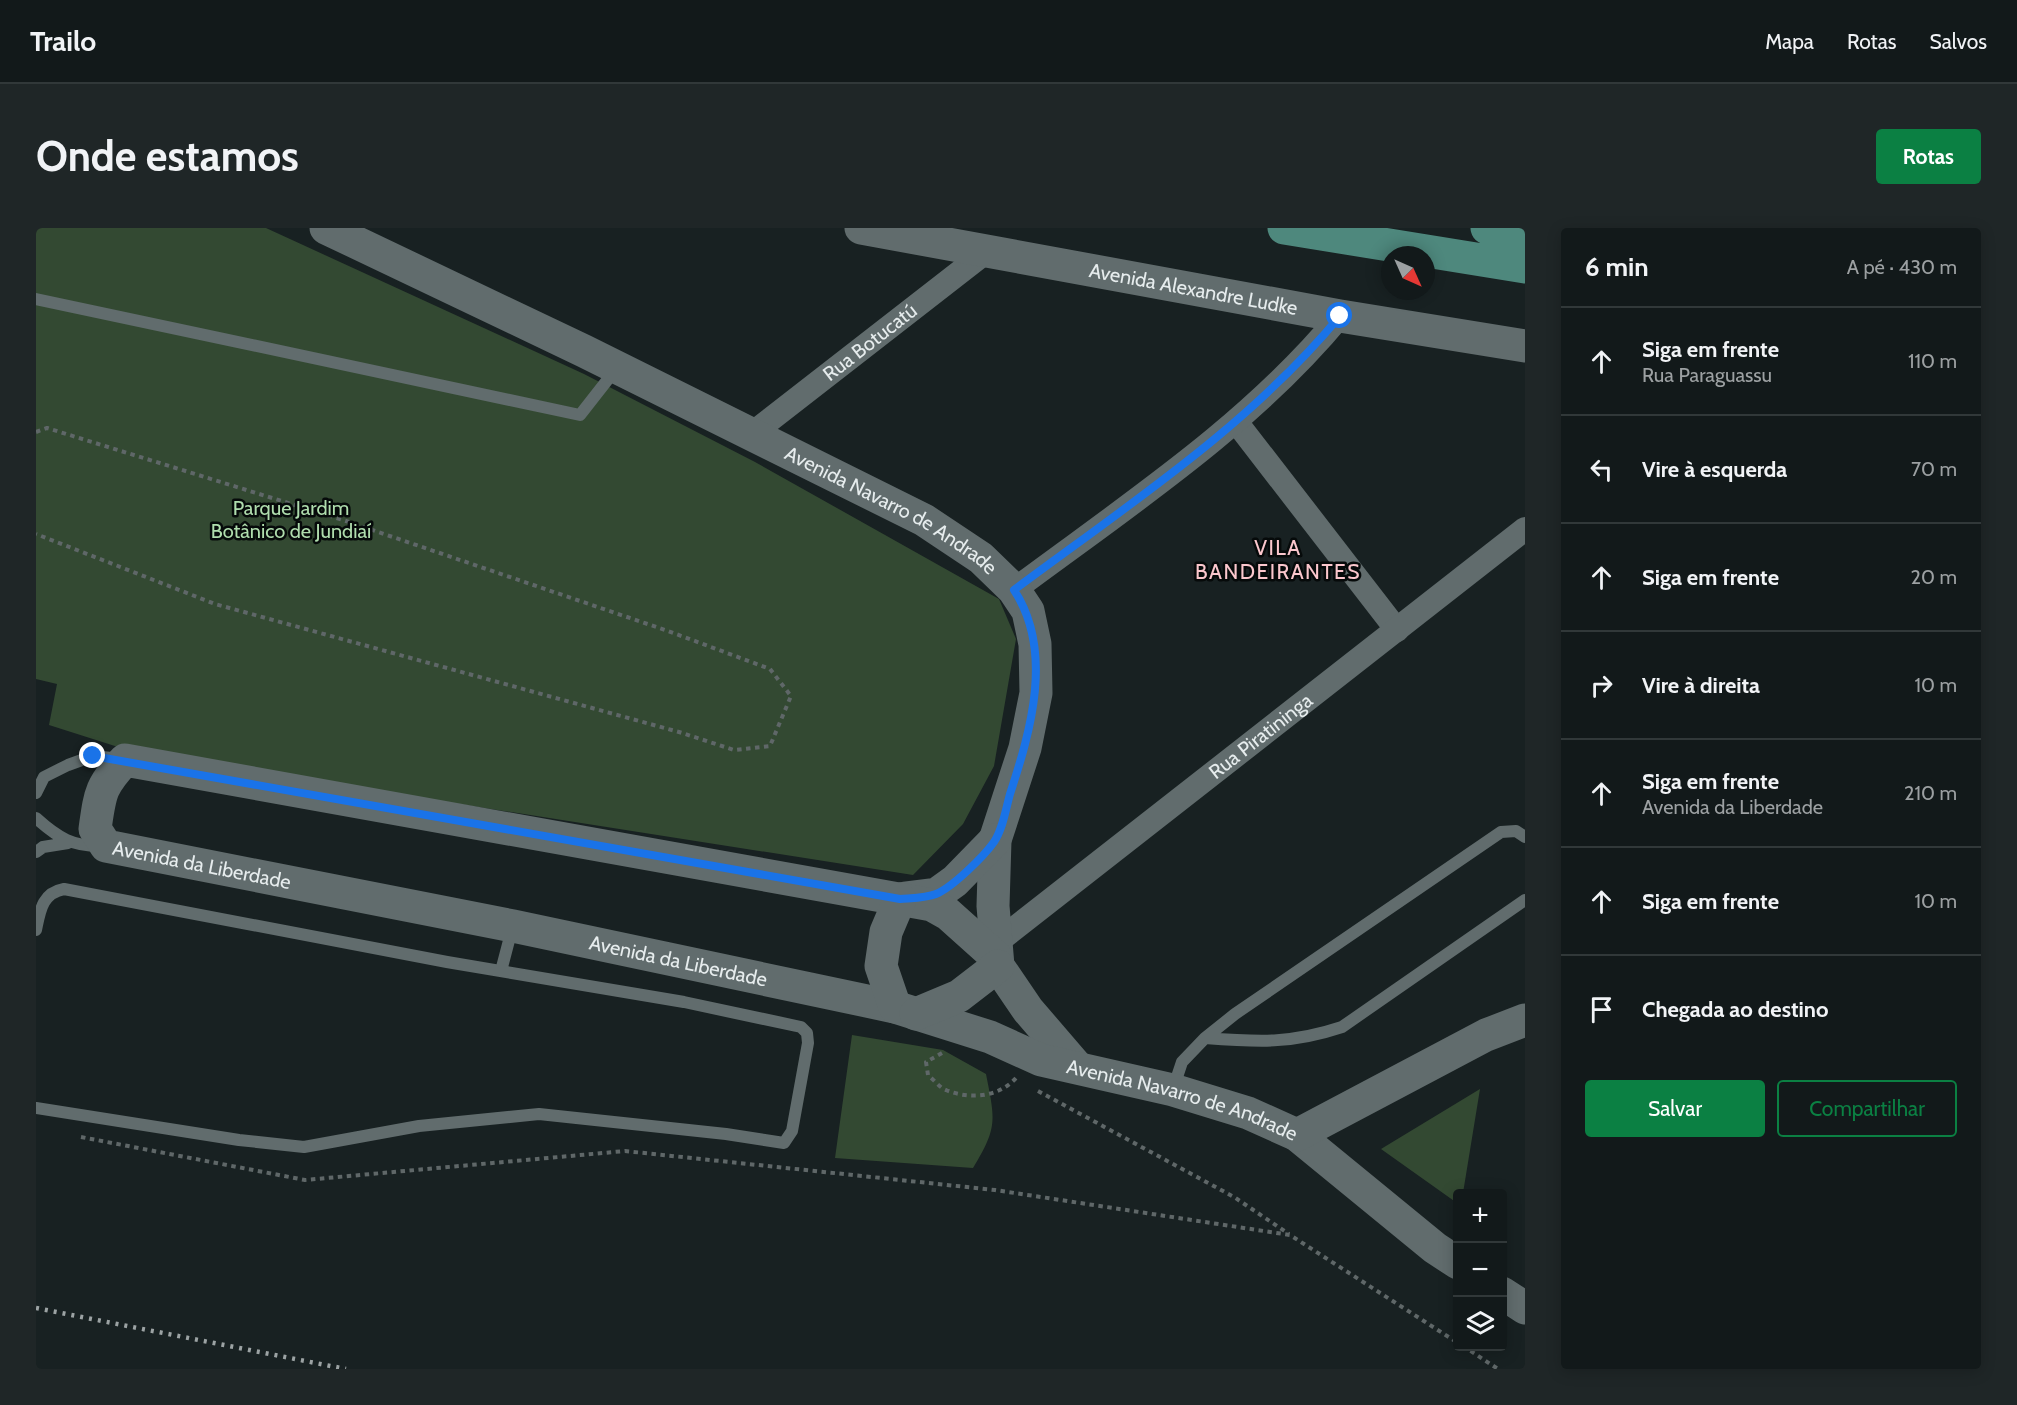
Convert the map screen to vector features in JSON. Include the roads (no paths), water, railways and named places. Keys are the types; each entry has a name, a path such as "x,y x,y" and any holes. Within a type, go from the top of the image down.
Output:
{"main road":[{"name":"Avenida Navarro de Andrade","path":"326,228 753,434 924,520 981,558 1014,590 1028,611 1035,644 1035,693 1025,748 995,840 993,906 996,955 1028,1010 1077,1067 1173,1090 1248,1113 1297,1135 1435,1248 1453,1260"},
{"name":"Avenida Alexandre Ludke","path":"861,228 1340,316 1525,346"},
{"path":"1284,228 1525,267"},
{"path":"1488,228 1525,234"},
{"path":"125,760 900,899 932,905 948,914 996,955 959,996 906,1011 881,966 886,932 900,899"},
{"name":"Avenida da Liberdade","path":"125,760 106,780 99,798 95,829 106,846 513,926 906,1011 990,1037 1041,1060 1077,1067"},
{"path":"900,899 936,894 955,881 995,840"},
{"path":"1297,1135 1486,1035 1525,1020"},
{"path":"1507,1296 1525,1308"}],"street":[{"name":"Rua Botucatú","path":"753,434 987,251"},
{"path":"1014,590 1237,423 1304,359 1340,316"},
{"path":"1237,423 1397,630"},
{"name":"Rua Piratininga","path":"996,955 1525,529"}],"lane":[{"path":"36,299 580,415 617,368"},
{"path":"36,794 44,777 68,765 93,756 125,760"},
{"path":"36,818 68,843"},
{"path":"1173,1090 1182,1062 1205,1038 1235,1014 1501,832 1516,831 1525,837"},
{"path":"36,852 44,847 68,843 84,847 106,846"},
{"path":"36,930 41,908 47,897 53,891 64,890 501,971 684,1002 801,1027 807,1033 808,1043 790,1137 784,1143 726,1134 539,1114 418,1126 303,1147 239,1140 36,1108"},
{"path":"1205,1038 1269,1042 1313,1036 1342,1027 1525,900"},
{"path":"501,971 513,926"}],"railway":[{"path":"36,1308 346,1369"}],"district":[{"name":"VILA BANDEIRANTES","path":"1278,560"}],"park label":[{"name":"Parque Jardim Botânico de Jundiaí","path":"291,520"}]}
